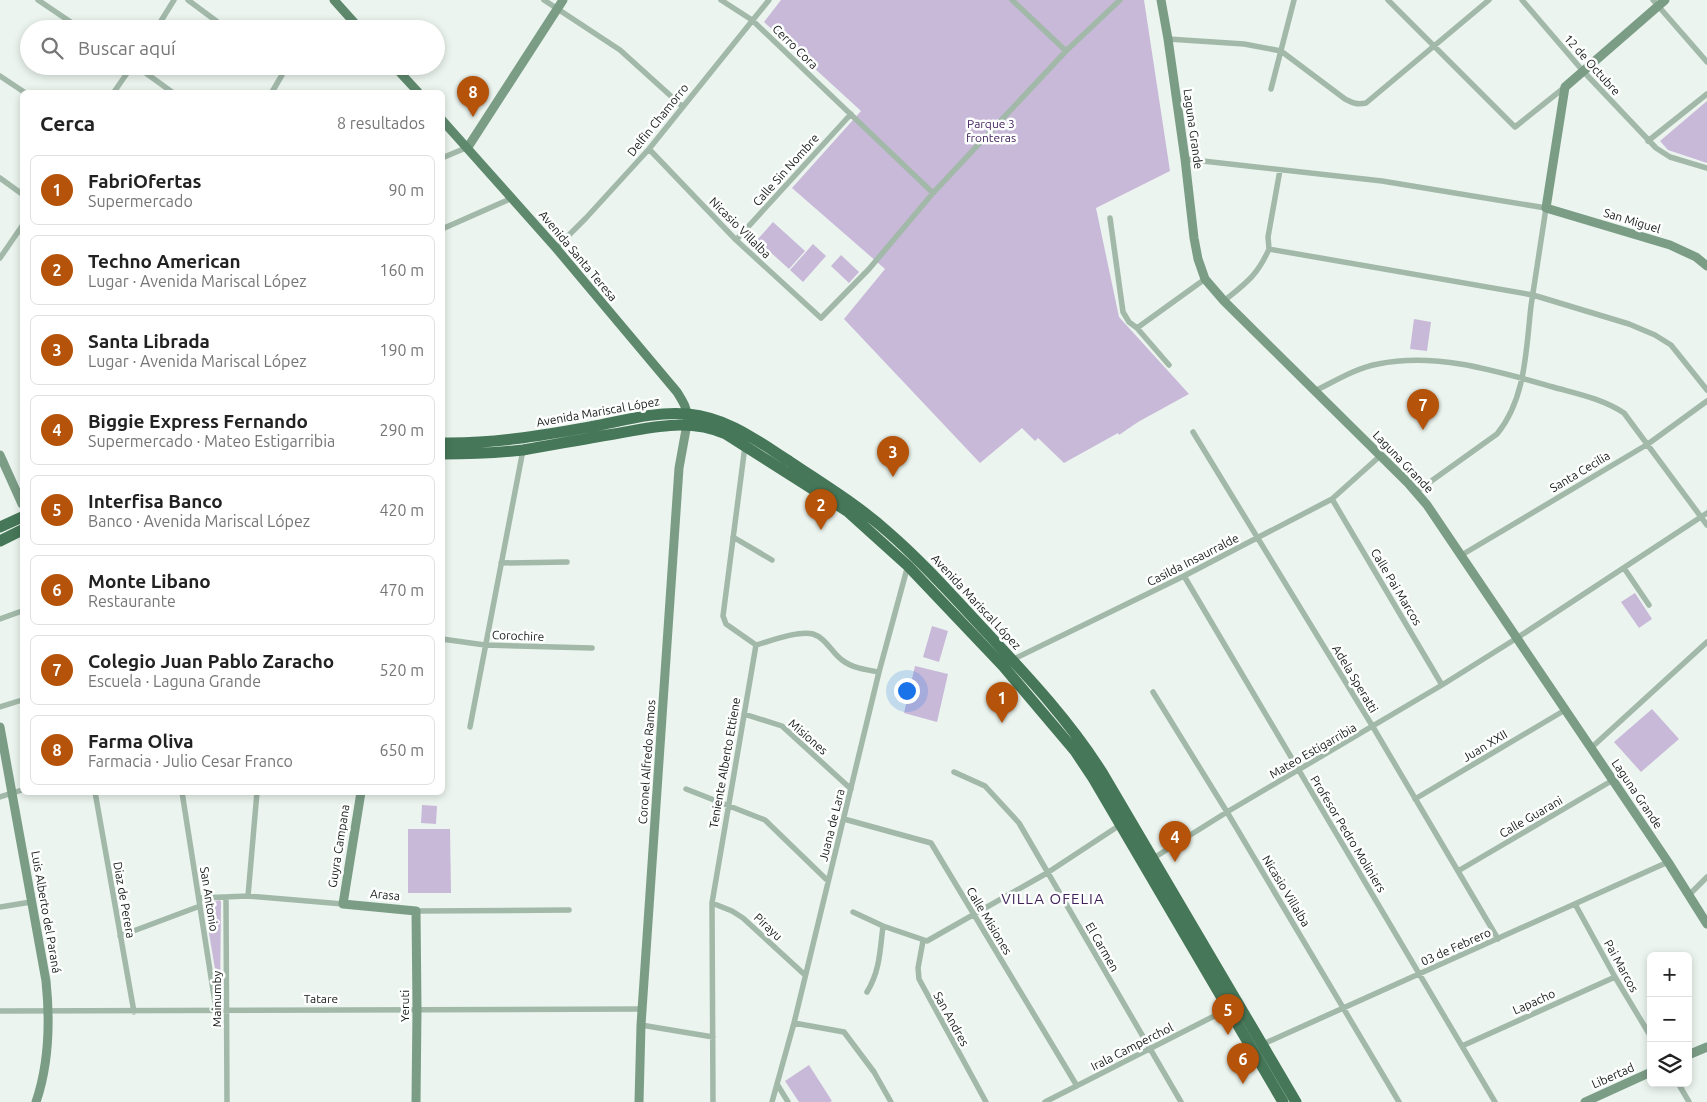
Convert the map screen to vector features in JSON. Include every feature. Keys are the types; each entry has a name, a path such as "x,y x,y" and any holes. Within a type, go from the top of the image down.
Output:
{"highway":[{"name":"Avenida Mariscal López","path":"445,443 506,441 661,414 687,419 714,429 745,446 847,511 908,566 1008,663"},
{"name":"Avenida Mariscal López","path":"445,454 523,450 659,426 687,419 715,419 727,423 755,439 852,503 912,554 1039,699 1070,725 1087,748 1125,823 1257,1047 1283,1102"},
{"path":"0,527 20,518"},
{"path":"0,541 20,531"},
{"name":"Avenida Mariscal López","path":"1148,861 1228,1009 1296,1102"}],"main road":[{"path":"334,0 352,20"},
{"path":"468,147 563,0"},
{"name":"Laguna Grande","path":"1162,0 1185,159 1194,238 1198,259 1205,279 1224,301 1416,492 1439,522 1460,556 1613,780 1707,924"},
{"path":"1546,208 1565,87 1659,2"},
{"path":"402,75 416,90"},
{"name":"Avenida Santa Teresa","path":"445,123 556,248 677,392 686,406 687,419"},
{"name":"San Miguel","path":"1546,208 1670,245 1696,257 1707,266"},
{"name":"Coronel Alfredo Ramos","path":"639,1102 641,1025 679,468 687,419"},
{"path":"0,455 20,500"},
{"name":"Luis Alberto del Paraná","path":"0,727 46,981 49,1011 43,1082 36,1102"},
{"name":"Guyra Campana","path":"343,904 361,795"},
{"name":"Arasa","path":"343,904 416,911"},
{"name":"Yeruti","path":"416,911 416,1102"},
{"path":"1692,1053 1707,1047"},
{"name":"Libertad","path":"1591,1101 1647,1074"}],"street":[{"path":"38,0 68,20"},
{"path":"162,20 174,0"},
{"path":"188,0 215,20"},
{"path":"544,0 620,50 683,107"},
{"name":"Cerro Cora","path":"721,0 752,20 933,193"},
{"name":"Delfin Chamorro","path":"556,248 649,149 769,0"},
{"path":"1012,0 1066,51"},
{"path":"933,193 1066,51 1120,0"},
{"path":"1271,89 1294,0"},
{"path":"1388,0 1515,127 1565,87"},
{"path":"1168,39 1244,44 1281,51 1345,99 1360,105 1366,103 1489,0"},
{"name":"12 de Octubre","path":"1522,0 1583,71 1648,141 1670,157 1707,168"},
{"path":"1659,2 1707,62"},
{"path":"115,90 126,75"},
{"path":"148,75 169,90"},
{"path":"272,90 282,75"},
{"path":"0,76 21,90"},
{"path":"1648,141 1707,94"},
{"name":"Calle Sin Nombre","path":"736,240 851,114"},
{"path":"445,157 468,147"},
{"name":"Nicasio Villalba","path":"649,149 736,240 821,318 869,269 933,193"},
{"path":"1185,159 1382,181 1546,208 1522,378 1508,421 1497,434 1416,492"},
{"path":"1224,301 1254,277 1270,249 1268,237 1280,170"},
{"path":"0,178 20,193"},
{"path":"445,228 512,198"},
{"path":"1110,218 1123,312 1129,322 1137,328 1169,365"},
{"path":"0,258 20,229"},
{"path":"1270,249 1533,295 1629,324 1655,335 1671,345 1707,390"},
{"path":"1137,328 1205,279"},
{"path":"1315,391 1347,375 1376,364 1404,360 1447,362 1522,378 1611,404 1624,413 1704,515 1707,526"},
{"name":"Santa Cecilia","path":"1460,556 1648,444 1707,401"},
{"name":"Adela Speratti","path":"1193,432 1373,727 1498,939"},
{"path":"745,446 724,621 732,629 756,645 802,633 812,634 820,637 841,660 852,666 879,672"},
{"path":"470,727 523,450"},
{"name":"Casilda Insaurralde","path":"1008,663 1184,576 1332,499 1380,456"},
{"name":"Calle Pai Marcos","path":"1332,499 1442,685"},
{"name":"Mateo Estigarribia","path":"1148,861 1442,685 1704,515"},
{"path":"733,538 772,560"},
{"name":"Juana de Lara","path":"772,1102 794,1023 879,672 912,554"},
{"path":"501,563 567,562"},
{"path":"1624,568 1650,605"},
{"name":"Profesor Pedro Moliniers","path":"1184,576 1495,1102"},
{"path":"0,619 20,612"},
{"name":"Corochire","path":"445,639 485,645 592,648"},
{"path":"1591,748 1707,642"},
{"name":"Teniente Alberto Ettiene","path":"713,1102 712,903 727,806 756,645"},
{"name":"Nicasio Villalba","path":"1153,692 1227,812 1399,1102"},
{"path":"0,707 20,701"},
{"name":"Juan XXII","path":"1415,799 1565,710"},
{"name":"Misiones","path":"744,714 782,726 851,789"},
{"name":"El Carmen","path":"954,772 985,786 1019,823 1181,1102"},
{"name":"Calle Guarani","path":"1458,871 1613,780"},
{"path":"686,789 765,820 828,881"},
{"path":"0,797 20,791"},
{"name":"Diaz de Perera","path":"96,795 134,1012"},
{"name":"San Antonio","path":"182,795 216,1009"},
{"path":"248,896 257,795"},
{"name":"Calle Misiones","path":"844,819 931,843 1077,1086"},
{"path":"853,912 882,926 927,942 1047,873 1125,823"},
{"name":"03 de Febrero","path":"1257,1047 1668,862"},
{"path":"1689,895 1707,877"},
{"name":"Arasa","path":"199,898 248,896 343,904"},
{"name":"Mainumby","path":"226,897 227,1102"},
{"path":"0,907 31,902"},
{"name":"Pirayu","path":"712,903 732,911 743,918 805,975"},
{"name":"Pai Marcos","path":"1575,904 1647,1030"},
{"path":"120,936 200,906"},
{"name":"Arasa","path":"416,911 569,910"},
{"path":"867,992 877,972 882,926"},
{"name":"San Andres","path":"923,941 918,979 986,1102"},
{"name":"Lapacho","path":"1462,1046 1615,977"},
{"name":"Tatare","path":"0,1011 643,1009"},
{"name":"Irala Camperchol","path":"1045,1102 1228,1009"},
{"path":"794,1023 844,1032 874,1072 891,1102"},
{"path":"641,1025 714,1037"},
{"path":"777,1084 788,1102"},
{"path":"1680,1087 1689,1102"}],"green space":[{"name":"Parque 3 fronteras","path":"781,0 1144,0 1170,171 1096,208 1119,317 1189,394 1138,422 1119,435 1118,433 1064,463 1038,438 1035,441 1022,428 980,463 844,319 885,269 792,188 861,111 764,22"},
{"path":"1707,101 1707,163 1668,150 1660,141"},
{"path":"773,222 805,251 789,269 757,240"},
{"path":"813,244 826,256 803,282 790,270"},
{"path":"841,255 859,272 849,283 831,266"},
{"path":"1414,319 1431,322 1427,351 1410,349"},
{"path":"1635,593 1652,619 1639,628 1621,602"},
{"path":"932,626 948,631 939,662 923,657"},
{"path":"915,666 948,674 937,722 904,713"},
{"path":"1652,709 1679,739 1641,772 1614,742"},
{"path":"422,805 437,806 436,824 421,823"},
{"path":"408,829 450,829 451,893 408,893"},
{"path":"220,900 221,902 220,999 204,903"},
{"path":"809,1065 832,1101 799,1102 785,1081"}],"place":[{"name":"Farma Oliva","path":"473,117"},
{"name":"Colegio Juan Pablo Zaracho","path":"1423,430"},
{"name":"Santa Librada","path":"893,477"},
{"name":"Techno American","path":"821,530"},
{"name":"FabriOfertas","path":"1002,723"},
{"name":"Biggie Express Fernando","path":"1175,862"},
{"name":"Interfisa Banco","path":"1228,1035"},
{"name":"Monte Libano","path":"1243,1084"}],"district":[{"name":"VILLA OFELIA","path":"1053,899"}]}
